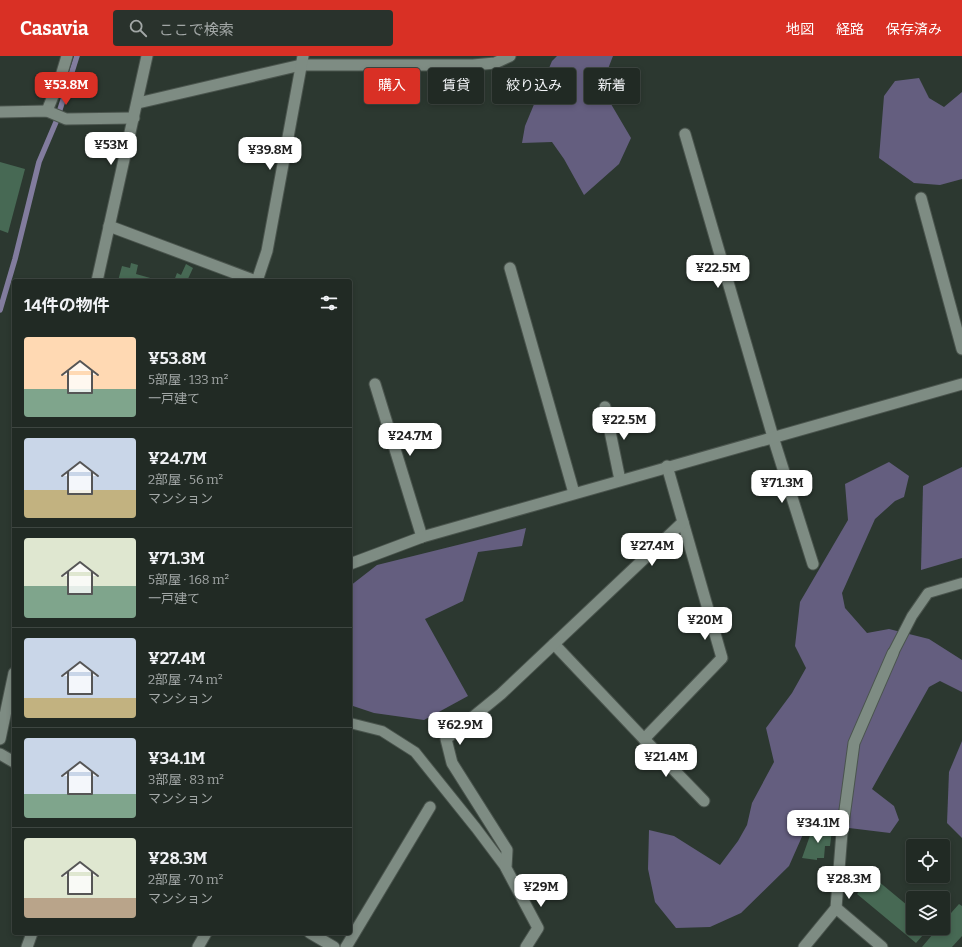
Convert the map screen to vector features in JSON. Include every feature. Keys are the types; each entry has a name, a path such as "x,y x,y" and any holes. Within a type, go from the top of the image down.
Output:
{"street":[{"path":"47,111 67,56"},
{"path":"97,279 138,103 147,56"},
{"path":"138,103 302,60 473,65 495,63 510,56"},
{"path":"258,279 267,251 302,60"},
{"path":"0,112 47,111 66,119 134,118"},
{"path":"685,134 773,437 813,564"},
{"path":"921,198 962,350"},
{"path":"109,226 252,279"},
{"path":"510,268 574,493"},
{"path":"375,384 422,537"},
{"path":"352,563 422,537 667,466 962,384"},
{"path":"605,407 620,480"},
{"path":"644,739 722,658 667,466"},
{"path":"526,947 538,928 506,868 507,850 452,763 446,739 501,694 683,522"},
{"path":"554,644 704,800"},
{"path":"804,947 836,908 842,832 854,743 893,653"},
{"path":"0,739 12,682"},
{"path":"0,754 12,761"},
{"path":"346,947 430,807"},
{"path":"836,908 882,947"},
{"path":"27,947 31,935"},
{"path":"198,947 205,935"},
{"path":"313,935 334,947"}],"lane":[{"path":"893,653 912,616 928,593 962,583"},
{"path":"352,724 382,731 415,752 506,868"}],"shaded area":[{"path":"557,56 613,56 608,68 584,68 584,104 611,104 631,138 619,164 584,195 564,159 552,142 522,143 525,126 534,104 576,104 576,68 549,68 552,61"},
{"path":"919,78 929,98 944,107 962,92 962,179 940,185 914,183 879,158 884,96 895,81"},
{"path":"889,462 909,476 904,497 895,501 875,519 842,593 845,608 867,633 889,629 929,639 962,660 962,692 940,681 929,687 872,789 894,806 899,820 890,833 808,823 789,866 741,913 710,927 676,928 655,902 648,869 649,830 674,836 720,865 738,841 747,825 752,803 774,762 766,728 792,693 806,668 795,646 800,602 848,520 845,484"},
{"path":"962,467 962,558 921,570 923,486"},
{"path":"526,528 522,546 478,552 463,601 425,619 468,696 424,720 374,713 352,706 352,584 377,565"},
{"path":"962,741 962,838 947,823 949,772"}],"building":[{"path":"0,162 25,169 8,233 0,230"},
{"path":"131,263 138,265 136,274 154,279 119,279 122,266 130,268"},
{"path":"186,264 193,268 188,279 175,279 177,273 181,275"},
{"path":"813,827 832,830 830,846 825,846 824,858 817,858 817,860 802,858"},
{"path":"872,876 906,904 906,935 857,894"},
{"path":"959,904 962,906 962,936 952,947 922,947 932,935 950,935 950,914"},
{"path":"906,935 923,935 916,943"}],"waterway":[{"path":"0,310 15,259 39,162 56,122 77,56"}]}
